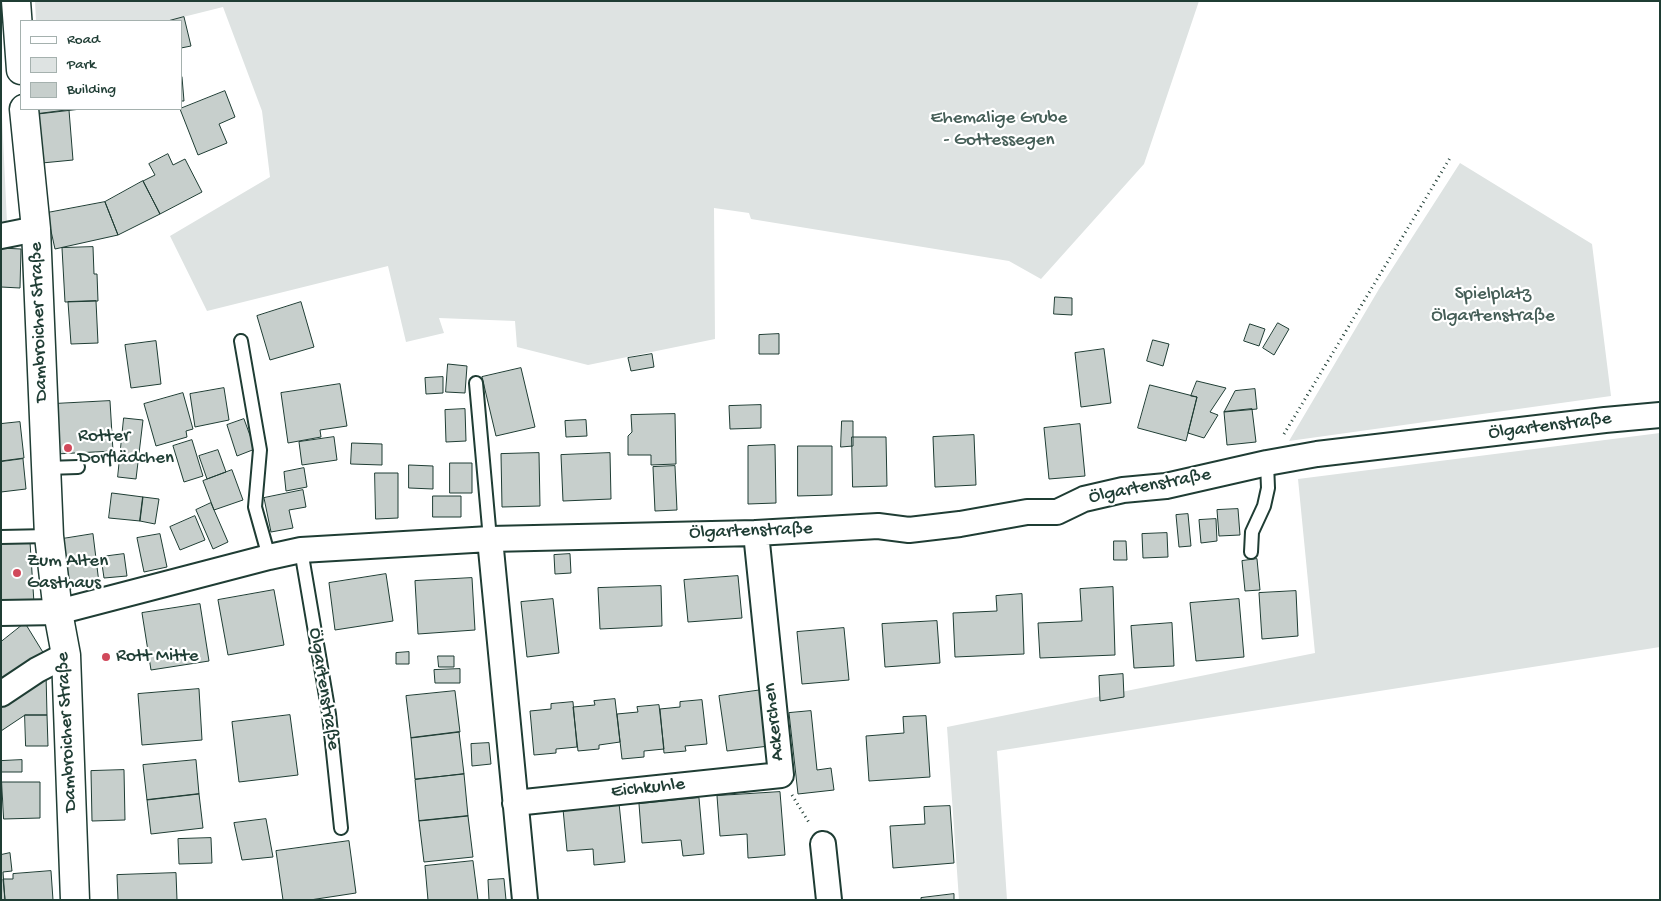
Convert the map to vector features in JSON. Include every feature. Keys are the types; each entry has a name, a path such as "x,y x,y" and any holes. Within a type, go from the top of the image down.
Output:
{"street":[{"path":"12,4 20,63"},
{"name":"Dambroicher Straße","path":"24,110 36,229 48,536 66,655 75,900"},
{"path":"1,236 36,229"},
{"name":"Ölgartenstraße","path":"1,613 58,612 269,556 301,550 490,539 756,533 878,526 909,530 960,524 1027,512 1057,512 1084,499 1123,490 1166,486 1267,463 1336,452 1660,415"},
{"name":"Ackerchen","path":"756,533 781,775"},
{"path":"490,539 525,900"},
{"path":"1,694 37,670 66,655"},
{"name":"Eichkuhle","path":"515,804 781,775"},
{"path":"823,844 829,900"}],"lane":[{"path":"241,340 260,450 255,507 269,556"},
{"path":"476,383 490,539"},
{"path":"1251,552 1252,532 1264,506 1268,488 1267,463"},
{"path":"46,468 78,467"},
{"path":"1,537 48,536"},
{"name":"Ölgartenstraße","path":"301,550 329,714 341,828"}],"path":[{"path":"1267,463 1450,158"},
{"name":"Ackerchen","path":"781,775 823,844"}],"green space":[{"name":"Ehemalige Grube - Gottessegen","path":"35,1 1199,1 1144,164 1041,279 1009,261 751,219 749,213 714,208 715,339 588,365 517,347 515,321 439,318 444,333 406,342 388,266 207,311 170,236 270,177 262,111 223,7 171,20 36,20"},
{"path":"1,95 7,223 1,224"},
{"name":"Spielplatz Ölgartenstraße","path":"1460,163 1592,244 1611,396 1289,441 1379,289"},
{"path":"1660,433 1660,647 997,751 1007,900 959,900 947,727 1315,653 1298,479"}],"building":[{"path":"184,17 191,46 182,48 182,20 172,20"},
{"path":"182,77 184,101 182,101"},
{"path":"225,91 235,117 219,124 227,143 198,155 180,110"},
{"path":"37,110 72,110 38,114"},
{"path":"69,110 73,160 42,163 38,114"},
{"path":"168,154 173,165 185,159 202,192 160,214 143,181 155,175 149,164"},
{"path":"143,181 160,214 118,235 105,202"},
{"path":"105,202 118,235 55,249 47,213"},
{"path":"93,247 98,301 65,302 62,248"},
{"path":"1,248 21,249 20,288 1,287"},
{"path":"1055,297 1072,298 1072,315 1054,314"},
{"path":"96,301 98,343 71,344 68,302"},
{"path":"301,302 314,347 270,360 257,316"},
{"path":"1278,323 1289,329 1274,355 1263,348"},
{"path":"1250,324 1265,329 1259,346 1244,341"},
{"path":"779,334 779,354 759,354 759,335"},
{"path":"1153,340 1169,344 1163,366 1147,361"},
{"path":"156,341 161,384 131,388 125,345"},
{"path":"1104,349 1111,403 1081,407 1075,353"},
{"path":"652,354 654,367 631,371 628,358"},
{"path":"448,364 467,366 465,393 446,392"},
{"path":"521,368 535,427 496,436 482,377"},
{"path":"443,377 443,393 426,394 425,378"},
{"path":"1197,381 1226,388 1210,412 1218,415 1204,438 1188,433 1197,397 1191,396"},
{"path":"340,384 347,426 320,430 321,437 288,443 281,393"},
{"path":"1150,385 1197,397 1186,441 1138,428"},
{"path":"224,388 229,420 195,427 190,394"},
{"path":"1255,389 1257,409 1224,412 1235,391"},
{"path":"183,393 193,429 186,431 187,437 156,446 144,404"},
{"path":"110,401 113,451 56,454 53,404"},
{"path":"761,405 761,428 730,429 729,406"},
{"path":"465,409 466,441 446,442 445,410"},
{"path":"1252,409 1256,442 1227,445 1224,412"},
{"path":"675,414 676,464 651,465 651,455 628,455 628,436 632,432 631,415"},
{"path":"124,418 143,420 136,479 118,477"},
{"path":"244,419 255,449 237,456 227,425"},
{"path":"586,420 587,436 566,437 565,421"},
{"path":"842,421 853,421 853,446 841,447"},
{"path":"20,422 24,458 1,461 1,424"},
{"path":"1080,424 1085,476 1049,479 1044,428"},
{"path":"974,435 976,485 935,487 933,437"},
{"path":"334,437 337,460 302,465 299,442"},
{"path":"852,437 886,437 887,486 853,487"},
{"path":"192,440 203,476 184,482 173,446"},
{"path":"352,443 382,444 382,465 351,464"},
{"path":"775,445 776,503 748,504 748,446"},
{"path":"798,446 832,446 832,495 798,496"},
{"path":"218,450 226,472 207,479 199,456"},
{"path":"539,453 540,506 502,507 501,454"},
{"path":"610,453 611,499 563,501 561,455"},
{"path":"23,459 26,489 1,492 1,462"},
{"path":"450,463 472,463 472,493 450,493"},
{"path":"409,465 433,466 433,489 409,488"},
{"path":"675,466 677,510 655,511 653,467"},
{"path":"304,468 307,487 286,491 284,472"},
{"path":"232,470 243,500 214,510 203,481"},
{"path":"375,473 398,473 398,518 376,519"},
{"path":"303,490 306,507 289,510 293,528 271,532 264,498"},
{"path":"112,493 143,497 140,521 109,518"},
{"path":"433,496 461,496 461,517 433,517"},
{"path":"143,497 159,499 155,524 140,521"},
{"path":"211,503 228,542 213,549 196,510"},
{"path":"1238,509 1240,535 1219,536 1217,510"},
{"path":"1188,514 1191,546 1179,547 1176,515"},
{"path":"195,516 205,540 180,550 170,527"},
{"path":"1216,519 1217,541 1201,543 1199,520"},
{"path":"1167,533 1168,557 1143,558 1142,534"},
{"path":"93,534 99,583 70,589 62,539"},
{"path":"160,534 167,567 144,572 137,538"},
{"path":"1114,541 1126,541 1127,560 1114,560"},
{"name":"Zum Alten Gasthaus","path":"1,542 30,542 34,603 1,604"},
{"path":"124,554 127,576 104,578 101,557"},
{"path":"570,554 571,573 555,574 554,555"},
{"path":"1257,559 1260,590 1245,591 1242,561"},
{"path":"386,574 393,621 335,630 329,583"},
{"path":"738,576 742,618 688,622 684,580"},
{"path":"472,578 475,630 418,634 415,581"},
{"path":"661,586 662,626 600,629 598,588"},
{"path":"1113,587 1115,655 1040,658 1038,623 1082,621 1080,589"},
{"path":"274,590 284,645 228,655 218,600"},
{"path":"1296,591 1298,636 1262,639 1259,593"},
{"path":"1022,594 1024,654 955,657 953,613 997,611 996,596"},
{"path":"553,599 559,653 527,657 521,602"},
{"path":"1239,599 1244,657 1196,661 1190,603"},
{"path":"200,604 209,661 151,670 142,613"},
{"path":"937,621 940,663 885,667 882,624"},
{"path":"25,623 44,654 1,687 1,642"},
{"path":"1172,623 1174,666 1134,668 1131,626"},
{"path":"844,628 849,680 802,684 797,632"},
{"path":"409,652 409,664 396,664 396,653"},
{"path":"438,656 454,656 454,667 439,667"},
{"path":"460,669 460,683 435,683 434,670"},
{"path":"46,673 47,715 25,715 1,731 1,702"},
{"path":"1123,674 1124,697 1100,701 1099,676"},
{"path":"199,689 202,740 142,745 138,694"},
{"path":"762,690 769,746 727,751 719,696"},
{"path":"455,691 460,732 411,738 406,696"},
{"path":"615,699 620,742 599,745 599,749 578,751 573,707 595,705 594,701"},
{"path":"702,700 707,744 685,746 686,751 664,753 660,709 680,707 680,702"},
{"path":"573,702 577,747 556,749 556,753 534,755 530,711 551,709 551,704"},
{"path":"659,705 664,749 644,751 644,757 622,759 617,714 638,712 637,707"},
{"path":"811,711 817,770 831,768 834,790 798,794 789,713"},
{"path":"25,715 47,715 48,746 26,746"},
{"path":"290,715 298,775 239,782 232,722"},
{"path":"926,716 930,777 869,781 866,736 904,733 903,717"},
{"path":"459,732 464,774 415,779 411,738"},
{"path":"489,743 491,764 472,766 471,744"},
{"path":"22,760 22,772 1,772 1,761"},
{"path":"196,760 199,794 147,800 143,765"},
{"path":"124,770 125,820 92,821 91,771"},
{"path":"464,774 468,816 419,821 415,780"},
{"path":"2,782 40,782 40,818 4,819"},
{"path":"780,792 785,855 748,858 747,834 720,836 717,796"},
{"path":"199,794 203,828 151,834 147,800"},
{"path":"699,798 704,854 683,856 681,840 642,843 639,804"},
{"path":"619,803 625,862 594,865 593,849 567,851 563,809"},
{"path":"950,806 954,863 893,868 890,826 925,824 924,807"},
{"path":"468,816 473,857 424,862 419,821"},
{"path":"266,819 273,857 242,860 234,823"},
{"path":"211,838 212,863 179,864 178,839"},
{"path":"349,841 356,893 310,900 283,900 276,851"},
{"path":"10,853 12,871 3,872 5,900 1,900 1,855"},
{"path":"473,861 478,900 428,900 425,866"},
{"path":"51,871 53,900 5,900 3,879 13,879 13,874"},
{"path":"176,873 177,900 118,900 117,875"},
{"path":"504,879 506,900 489,900 488,880"},
{"path":"954,894 954,900 921,900 921,898"}],"place":[{"name":"Rotter Dorflädchen","path":"68,448"},
{"name":"Zum Alten Gasthaus","path":"17,573"},
{"name":"Rott Mitte","path":"106,657"}]}
